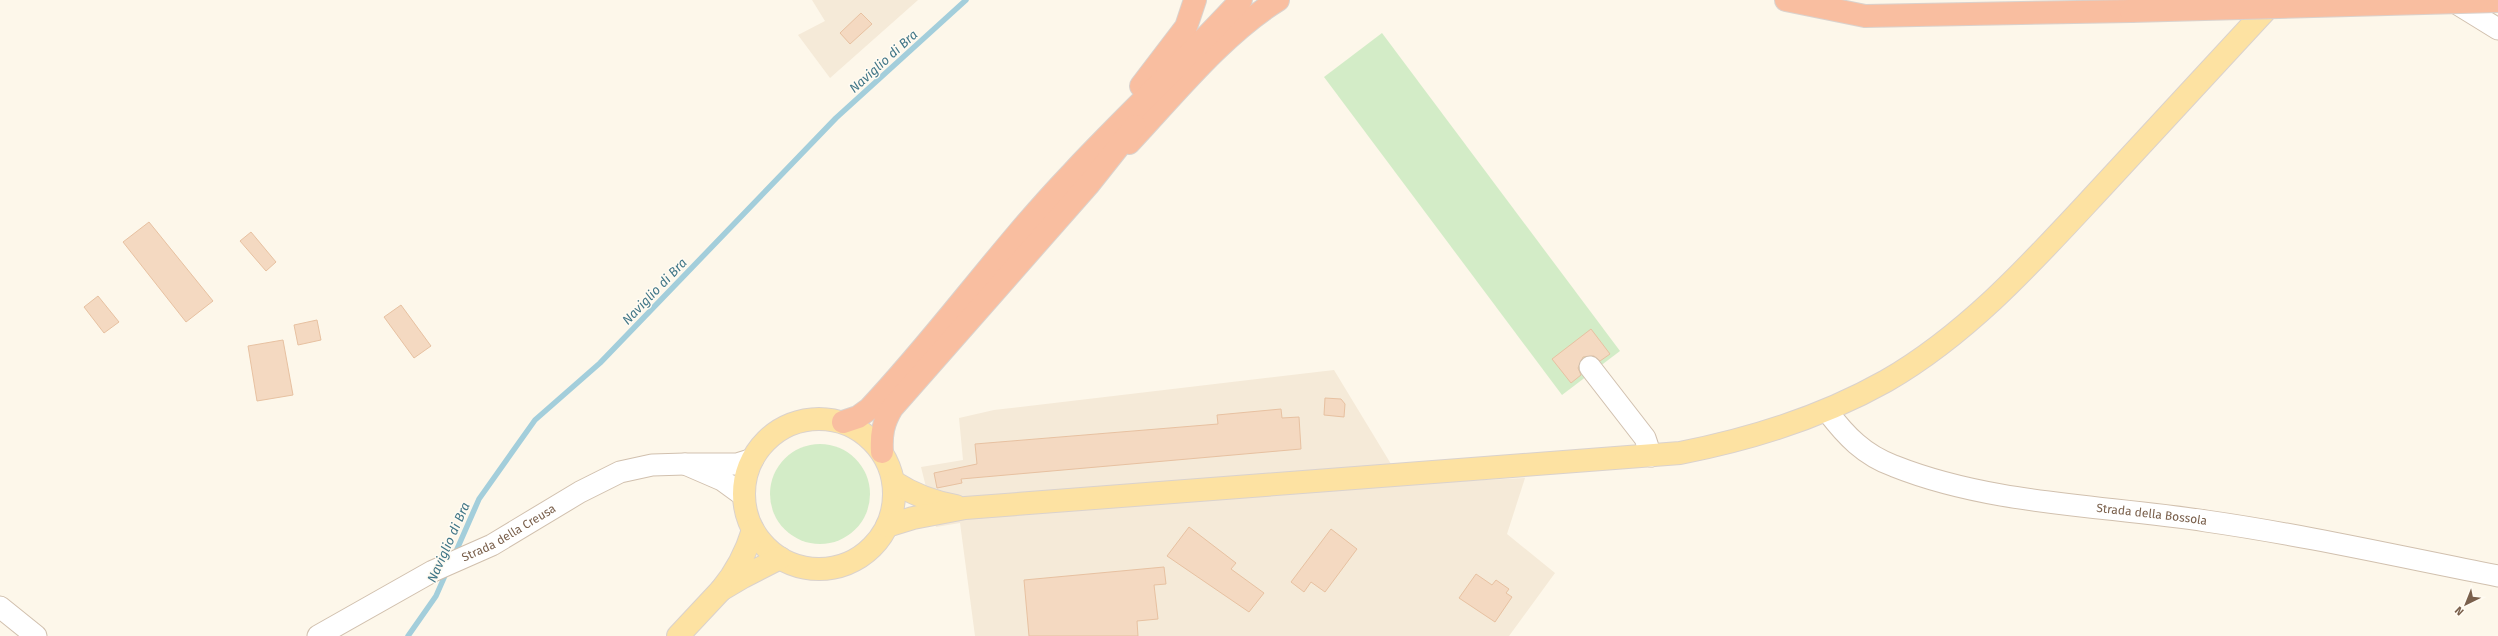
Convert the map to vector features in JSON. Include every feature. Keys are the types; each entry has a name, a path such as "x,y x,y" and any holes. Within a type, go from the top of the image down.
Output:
{"highway":[{"path":"1081,178 1186,27 1195,0"},
{"path":"882,452 881,433 885,420 892,408 1081,178 1241,0"},
{"path":"843,422 858,417 869,409 886,391 1020,230 1081,178 1218,49 1266,8 1278,0"},
{"path":"1786,0 1865,16 2131,11 2498,1"}],"main road":[{"path":"887,526 912,518 965,508 1651,456 1719,446 1765,433 1827,411 1887,380 1936,347 1985,308 2077,215 2275,0"},
{"path":"813,419 843,422 856,428 874,442 882,452 894,482 894,507 887,526 874,546 856,560 834,568 812,569 780,558 761,542 753,530 747,515 744,496 746,474 752,458 772,435 791,424 813,419"},
{"path":"894,482 911,494 934,502 965,508"},
{"path":"678,636 721,590 736,571 747,551 753,530"},
{"path":"721,590 780,558"}],"street":[{"path":"2451,0 2498,30"},
{"path":"1590,367 1645,438 1651,456"},
{"name":"Strada della Bossola","path":"1827,411 1848,438 1870,456 1932,480 2021,497 2206,521 2498,576"},
{"name":"Strada della Creusa","path":"318,636 433,571 466,558 492,545 580,492 620,472 652,465 737,464 752,458"},
{"name":"Strada della Creusa","path":"685,464 722,480 744,496"},
{"path":"0,607 36,636"}],"shaded area":[{"path":"812,0 918,0 830,78 798,35 825,21"},
{"path":"1334,370 1391,464 1421,462 1422,483 1525,478 1507,534 1555,573 1509,636 975,636 960,523 936,527 921,467 963,460 959,418 994,410"}],"green space":[{"path":"1382,33 1620,351 1562,395 1324,77"},
{"path":"820,444 839,448 855,459 866,475 870,494 866,513 855,529 839,540 820,544 801,540 785,529 774,513 770,494 774,475 785,459 801,448"}],"building":[{"path":"861,13 872,24 850,44 840,33"},
{"path":"149,222 213,301 186,322 123,242"},
{"path":"251,232 276,262 266,271 240,241"},
{"path":"98,296 119,322 104,333 84,307"},
{"path":"401,305 431,346 414,358 384,317"},
{"path":"317,320 321,340 298,345 294,325"},
{"path":"1591,329 1610,354 1600,361 1594,356 1583,357 1578,368 1581,375 1571,383 1552,359"},
{"path":"283,340 293,395 257,401 248,346"},
{"path":"1325,398 1341,399 1345,404 1344,417 1324,415"},
{"path":"1281,409 1282,418 1299,417 1301,449 961,479 962,483 937,488 934,473 977,464 975,444 1218,424 1217,415"},
{"path":"1189,527 1236,563 1231,569 1264,593 1249,612 1167,556"},
{"path":"1331,529 1357,549 1325,592 1311,582 1304,592 1291,582"},
{"path":"1164,567 1166,584 1154,585 1158,619 1137,621 1138,636 1029,636 1024,580"},
{"path":"1476,574 1492,585 1496,580 1509,589 1506,593 1512,597 1495,622 1459,598"}],"waterway":[{"name":"Naviglio di Bra","path":"454,556 479,499 535,420 600,363 836,118 966,0"},
{"name":"Naviglio di Bra","path":"408,636 436,596 447,571"}]}
